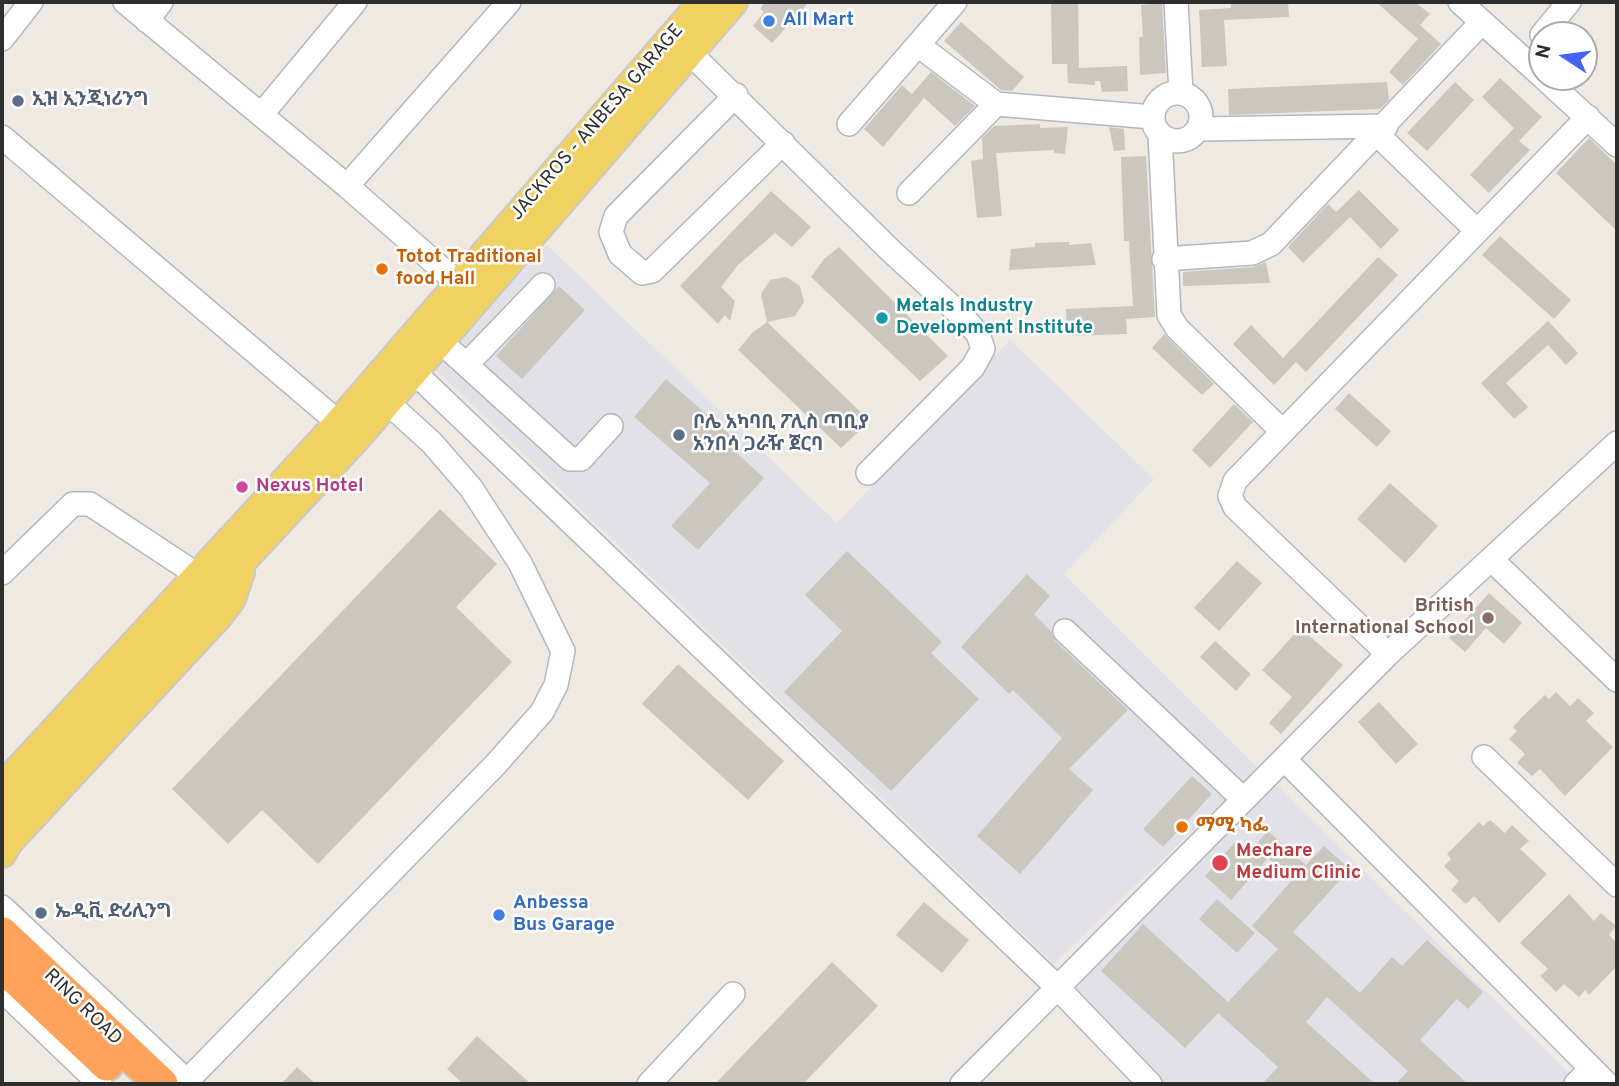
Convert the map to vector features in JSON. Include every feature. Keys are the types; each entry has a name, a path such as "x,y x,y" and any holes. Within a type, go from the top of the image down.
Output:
{"highway":[{"name":"RING ROAD","path":"2,934 58,984 179,1083"},
{"path":"2,965 128,1084"}],"main road":[{"name":"JACKROS - ANBESA GARAGE","path":"200,585 347,431 459,284 618,119 703,2"},
{"path":"2,788 156,623 200,585 244,558 347,431 387,402 414,372 618,119 690,53 733,2"},
{"path":"2,853 8,842 218,616 237,586 244,558"},
{"path":"2,767 152,602 200,585"},
{"path":"2,819 200,585"}],"street":[{"path":"2,39 31,2"},
{"path":"125,2 347,186 459,284"},
{"path":"147,20 161,2"},
{"path":"261,115 355,2"},
{"path":"347,186 509,2"},
{"path":"849,124 955,2"},
{"path":"1176,2 1181,93"},
{"path":"1460,2 1528,63"},
{"path":"1553,21 1569,2"},
{"path":"1164,259 1252,253 1271,244 1482,22"},
{"path":"918,45 996,104 1157,125 1167,139 1184,140 1199,129 1382,130 1477,231"},
{"path":"690,53 978,334 983,349 973,367 867,473"},
{"path":"1523,59 1528,53"},
{"path":"1559,91 1617,144"},
{"path":"1199,129 1200,111 1197,103 1181,93 1162,99 1157,125 1166,304 1177,328 1281,430"},
{"path":"736,95 616,216 611,232 620,254 642,273 652,271 783,143"},
{"path":"909,193 996,104"},
{"path":"1388,654 1235,506 1230,496 1236,481 1281,430 1588,117"},
{"path":"2,137 347,431"},
{"path":"467,365 543,285"},
{"path":"440,341 570,459 581,459 611,426"},
{"path":"414,372 1056,986 1150,1084"},
{"path":"2,907 179,1083 487,774 542,712 556,685 563,651 520,563 471,488 432,443 387,402"},
{"path":"962,1084 1056,986 1285,760 1388,654 1493,561 1617,443"},
{"path":"2,573 73,504 90,504 200,585"},
{"path":"1493,561 1617,680"},
{"path":"1065,631 1244,799"},
{"path":"1484,757 1617,885"},
{"path":"1285,760 1591,1079"},
{"path":"2,990 100,1084"},
{"path":"649,1084 733,994"}],"shaded area":[{"path":"547,245 837,523 1010,340 1154,479 1064,574 1258,768 1054,964 432,366"},
{"path":"1275,783 1580,1084 1164,1084 1069,988"}],"building":[{"path":"765,2 809,2 772,43 753,26 764,12 760,9"},
{"path":"1231,2 1288,2 1289,17 1224,20 1227,66 1202,67 1199,10 1231,8"},
{"path":"1376,2 1415,2 1430,14 1420,25 1441,44 1403,85 1389,72 1418,39"},
{"path":"1078,3 1079,68 1127,66 1128,91 1102,92 1100,81 1095,81 1095,85 1068,83 1067,64 1052,64 1051,4"},
{"path":"1162,3 1166,73 1140,75 1139,37 1143,37 1141,5"},
{"path":"961,22 1024,77 1012,91 1001,90 944,41"},
{"path":"931,72 975,106 955,126 924,98 883,147 864,129 902,85 912,94"},
{"path":"1500,78 1542,117 1519,141 1530,150 1489,193 1470,175 1514,128 1482,97"},
{"path":"1387,82 1389,100 1380,109 1229,115 1228,89"},
{"path":"1455,82 1474,100 1427,151 1407,133"},
{"path":"1040,124 1040,128 1068,127 1065,154 1054,153 1054,150 996,153 1002,216 977,218 971,161 983,159 982,138 994,126"},
{"path":"1109,127 1124,129 1125,150 1114,151"},
{"path":"1589,138 1617,165 1617,231 1556,173"},
{"path":"1146,156 1155,317 1126,319 1127,334 1067,336 1066,309 1133,306 1129,241 1124,241 1121,157"},
{"path":"1359,190 1399,230 1381,249 1350,217 1303,263 1288,247 1328,204 1336,212"},
{"path":"771,191 811,227 792,247 775,233 738,265 721,287 735,301 730,321 725,315 718,324 680,286"},
{"path":"1500,236 1571,300 1554,319 1482,255"},
{"path":"1069,242 1069,245 1091,243 1096,265 1009,270 1011,249 1035,247 1035,243"},
{"path":"839,247 948,356 920,381 811,277 824,259"},
{"path":"1378,257 1398,275 1306,372 1296,362 1274,385 1233,344 1251,325 1283,358"},
{"path":"1266,262 1270,283 1183,286 1183,272 1253,267"},
{"path":"786,277 800,286 804,302 795,316 767,322 761,294 770,280"},
{"path":"559,286 585,310 522,379 496,356"},
{"path":"1548,321 1578,353 1566,365 1548,345 1506,383 1528,407 1514,419 1481,383"},
{"path":"767,322 870,421 841,448 738,350 752,333"},
{"path":"1164,334 1214,384 1202,395 1152,348"},
{"path":"666,379 735,439 729,446 764,478 698,550 671,526 710,483 634,417"},
{"path":"1349,393 1391,431 1377,447 1335,409"},
{"path":"1234,404 1253,422 1210,468 1192,450"},
{"path":"1390,483 1438,526 1405,563 1357,519"},
{"path":"440,509 497,564 456,607 512,662 318,864 262,810 228,844 172,789"},
{"path":"847,551 942,642 931,653 979,699 891,791 784,692 842,631 805,595"},
{"path":"1237,561 1262,583 1219,631 1194,608"},
{"path":"1027,574 1050,596 1034,614 1051,631 1055,641 1128,710 1069,769 1093,790 1020,874 977,836 1062,738 1013,690 1009,694 961,647"},
{"path":"1489,593 1522,623 1504,644 1486,628 1465,652 1449,638"},
{"path":"1300,628 1343,665 1281,734 1269,723 1292,697 1262,670"},
{"path":"1215,641 1251,674 1236,691 1200,657"},
{"path":"678,664 784,761 748,800 642,704"},
{"path":"1556,692 1570,706 1578,698 1594,713 1586,721 1613,747 1565,796 1540,769 1532,776 1517,763 1525,754 1509,739 1517,731 1513,727 1522,717 1545,695 1549,699"},
{"path":"1379,702 1418,744 1396,764 1358,722"},
{"path":"1192,776 1212,794 1163,847 1143,829"},
{"path":"1490,820 1505,833 1512,825 1529,841 1520,849 1547,874 1499,923 1474,896 1466,904 1451,890 1459,881 1444,866 1451,859 1447,854 1479,822 1483,826"},
{"path":"1268,831 1306,865 1324,846 1350,869 1293,932 1360,993 1392,957 1402,966 1427,940 1483,992 1468,1009 1457,999 1420,1040 1468,1084 1396,1084 1408,1071 1327,997 1306,1022 1375,1084 1262,1084 1278,1067 1218,1013 1185,1048 1101,971 1143,924 1228,1002 1278,949 1252,926 1292,880 1268,858 1231,900 1205,876 1236,841 1249,852"},
{"path":"1569,894 1594,921 1601,913 1616,926 1609,935 1617,943 1617,966 1589,995 1585,990 1579,997 1564,984 1556,992 1540,976 1548,969 1520,943"},
{"path":"1217,899 1255,933 1237,953 1199,919"},
{"path":"924,902 969,940 942,973 896,935"},
{"path":"832,962 878,1006 803,1084 715,1084"},
{"path":"477,1036 531,1084 463,1084 447,1069"},
{"path":"297,1067 316,1084 281,1084"}],"place":[{"name":"All Mart","path":"769,21"},
{"name":"ኢዝ ኢንጂነሪንግ","path":"18,101"},
{"name":"Totot Traditional food Hall","path":"382,269"},
{"name":"Metals Industry Development Institute","path":"882,318"},
{"name":"ቦሌ አካባቢ ፖሊስ ጣቢያ አንበሳ ጋራዥ ጀርባ","path":"679,435"},
{"name":"Nexus Hotel","path":"242,487"},
{"name":"British International School","path":"1488,618"},
{"name":"ማሚ ካፌ","path":"1182,827"},
{"name":"Mechare Medium Clinic","path":"1220,863"},
{"name":"ኤዲቪ ድሪሊንግ","path":"41,913"},
{"name":"Anbessa Bus Garage","path":"499,915"}]}
